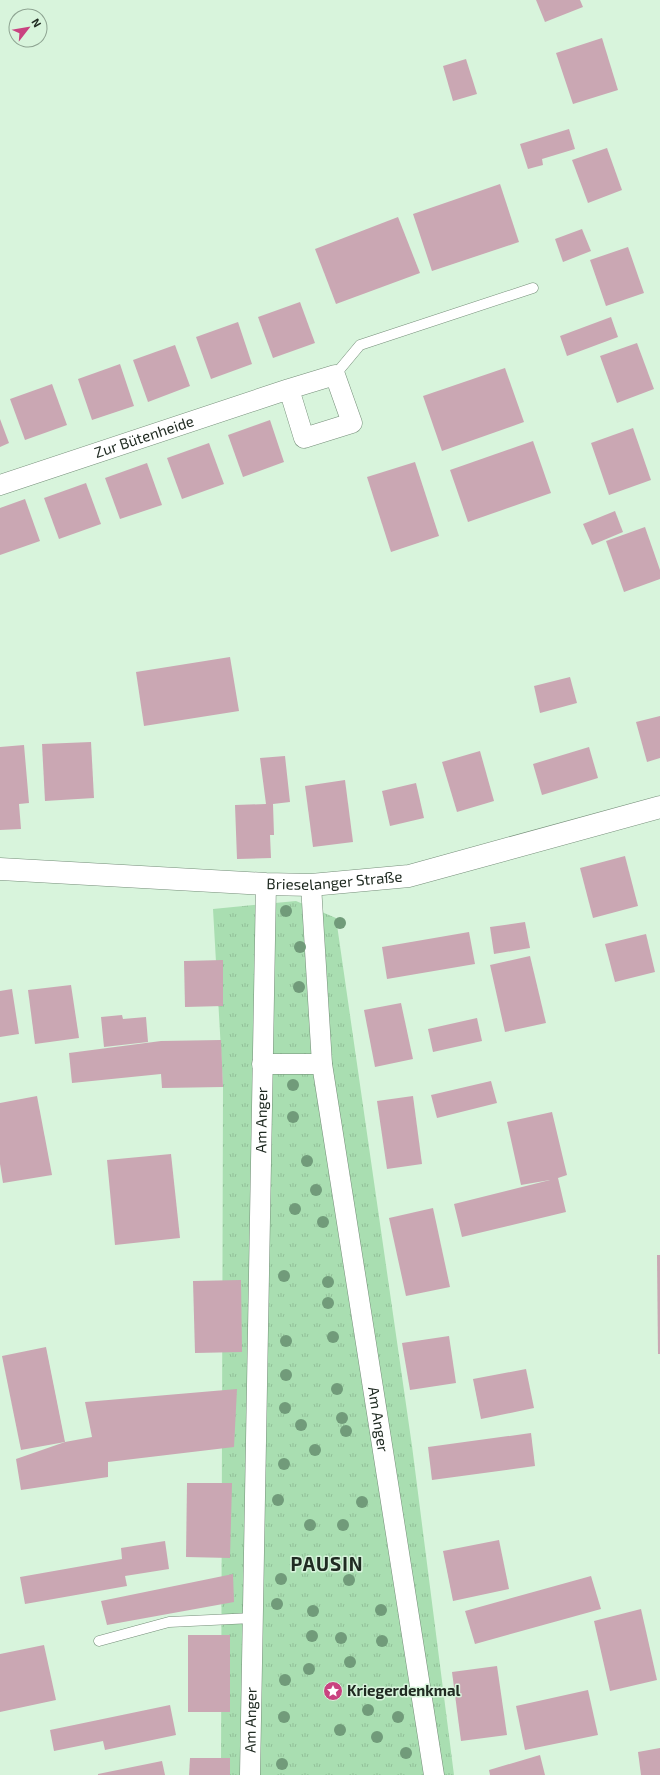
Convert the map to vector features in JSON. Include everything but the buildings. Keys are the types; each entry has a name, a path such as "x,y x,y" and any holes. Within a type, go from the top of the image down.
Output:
{"street":[{"name":"Zur Bütenheide","path":"0,485 335,375"},
{"path":"289,389 304,438 352,423 335,375"},
{"name":"Brieselanger Straße","path":"0,869 266,884 311,885 409,876 660,807"},
{"name":"Am Anger","path":"250,1775 266,884"},
{"name":"Am Anger","path":"311,885 322,1064 434,1775"},
{"name":"Am Anger","path":"262,1064 322,1064"}],"lane":[{"path":"335,375 360,345 534,288"},
{"path":"99,1641 169,1622 253,1618"}],"green space":[{"path":"296,901 336,918 412,1446 454,1775 221,1775 223,1086 213,909"}],"place":[{"name":"Kriegerdenkmal","path":"333,1691"}],"district":[{"name":"PAUSIN","path":"327,1564"}]}
